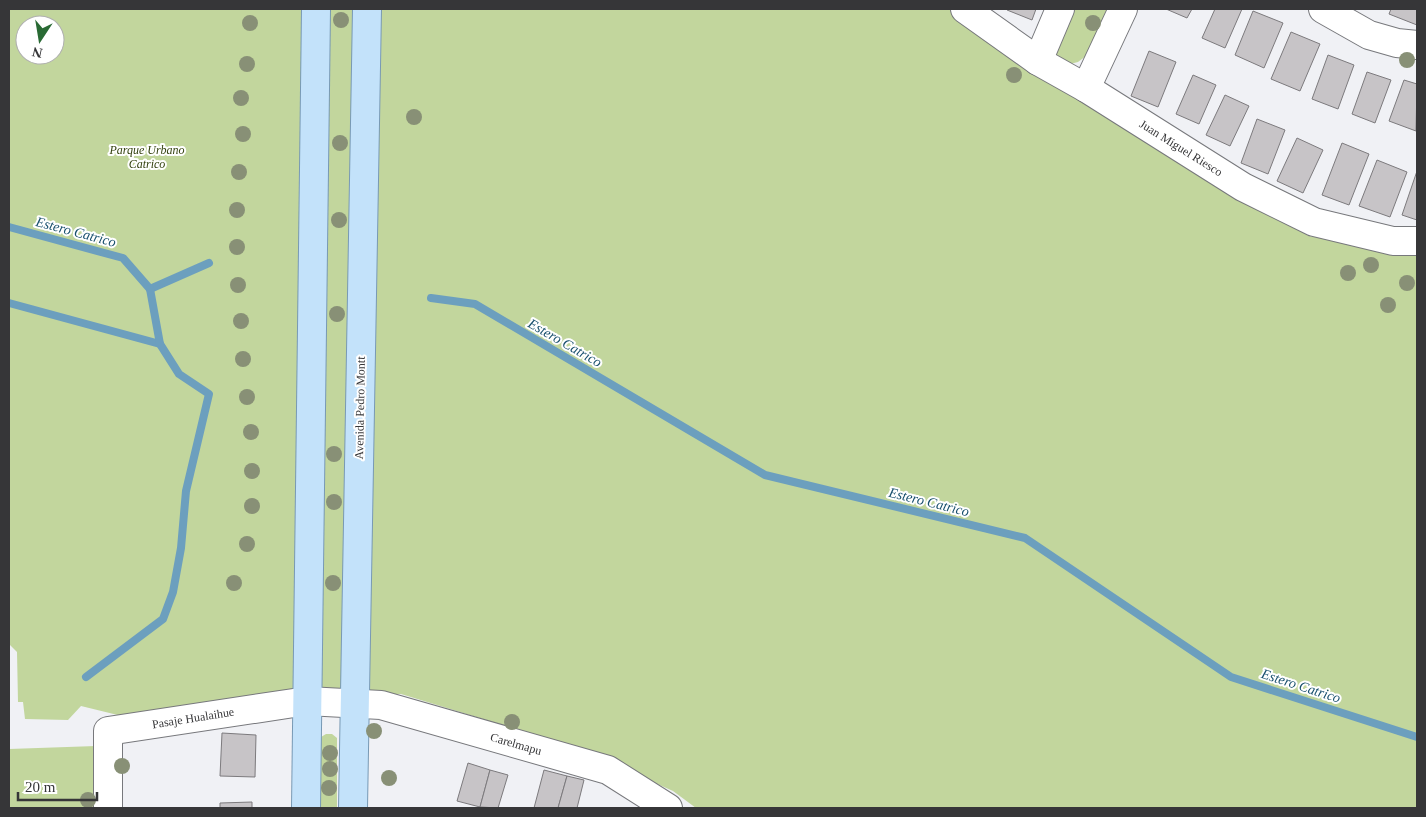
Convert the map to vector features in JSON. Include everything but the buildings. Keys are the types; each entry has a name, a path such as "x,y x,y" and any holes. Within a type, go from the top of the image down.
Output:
{"main road":[{"path":"306,808 316,9"},
{"name":"Avenida Pedro Montt","path":"353,808 367,9"}],"street":[{"name":"Juan Miguel Riesco","path":"965,9 1038,61 1086,88 1243,187 1314,222 1393,241 1417,241"},
{"path":"1038,61 1060,9"},
{"path":"1086,88 1123,9"},
{"path":"1323,9 1370,35 1417,45"},
{"name":"Pasaje Hualaihue","path":"108,808 108,731 307,701 354,703"},
{"name":"Carelmapu","path":"354,703 381,705 608,770 668,808"}],"green space":[{"name":"Parque Urbano Catrico","path":"9,9 952,9 1184,162 1309,236 1398,250 1417,251 1417,808 696,808 673,791 597,757 529,733 401,694 273,694 134,719 81,706 68,720 25,719 23,702 18,702 17,652 9,644"},
{"path":"1068,9 1107,9 1086,56 1078,62 1066,65 1055,55"},
{"path":"326,734 332,734 337,738 337,808 319,808 321,737"},
{"path":"96,746 98,808 9,808 9,749"}],"waterway":[{"name":"Estero Catrico","path":"9,227 123,258 150,289 209,263"},
{"path":"86,677 163,619 173,592 181,548 186,491 209,394 179,374 160,344 150,289"},
{"name":"Estero Catrico","path":"431,298 475,304 765,475 1025,538 1231,677 1417,737"},
{"path":"9,303 160,344"}]}
